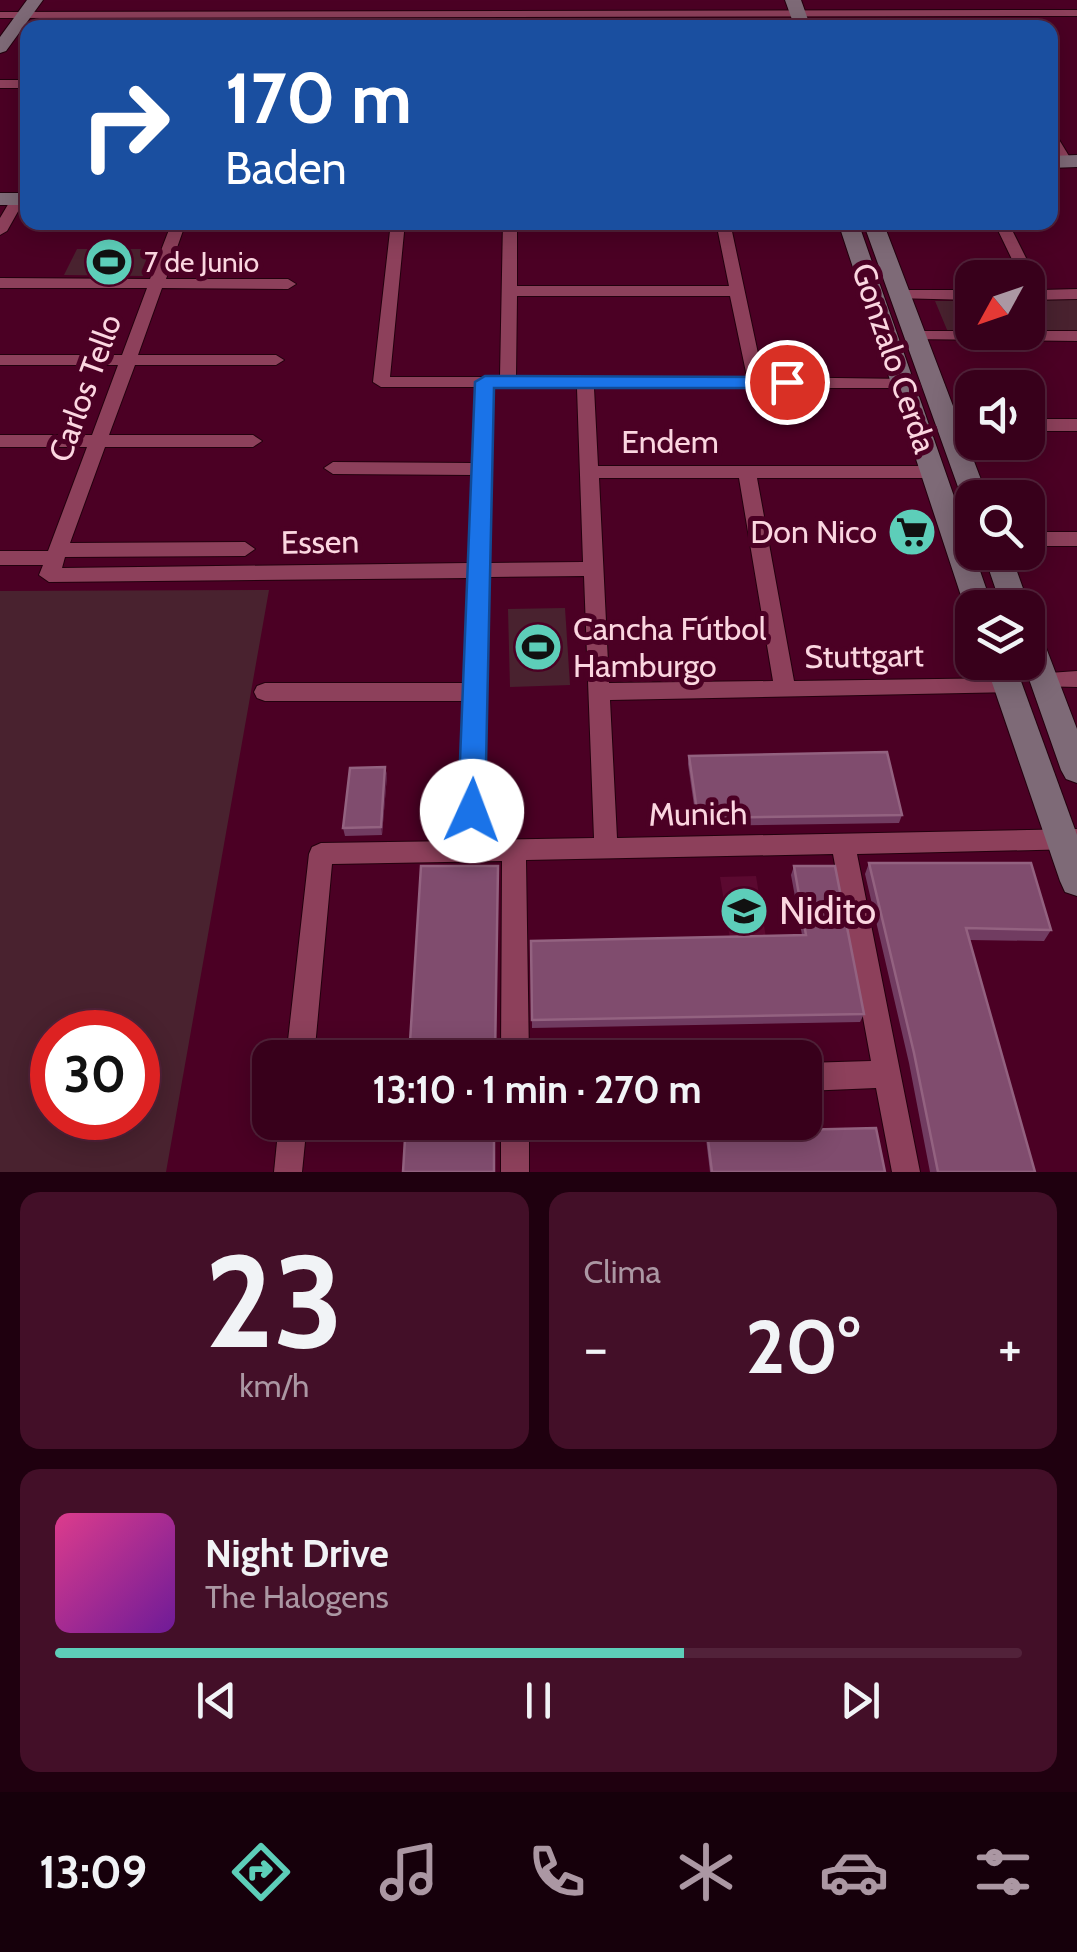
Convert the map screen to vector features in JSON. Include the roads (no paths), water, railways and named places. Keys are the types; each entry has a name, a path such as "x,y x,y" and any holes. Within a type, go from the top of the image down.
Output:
{"street":[{"path":"20,20 35,0"},
{"path":"124,20 135,0"},
{"path":"891,0 900,20"},
{"path":"970,0 982,20"},
{"path":"1046,0 1056,13"},
{"path":"0,15 281,6 354,13 430,6 654,6 778,13 1077,13"},
{"path":"353,20 354,13"},
{"path":"0,48 20,20"},
{"path":"0,100 5,84"},
{"path":"0,231 15,199"},
{"name":"Carlos Tello","path":"54,561 175,230"},
{"path":"397,230 381,382 902,383"},
{"path":"508,382 510,230"},
{"path":"725,230 756,382"},
{"name":"Gonzalo Cerda","path":"851,230 932,472 955,521"},
{"name":"Gonzalo Cerda","path":"876,230 916,336 955,415"},
{"path":"1005,230 1018,260"},
{"path":"0,283 288,284"},
{"path":"510,291 738,291"},
{"path":"1045,294 1077,294"},
{"path":"900,295 955,295"},
{"path":"916,336 1077,336"},
{"path":"0,360 276,360"},
{"path":"470,851 485,382"},
{"path":"585,382 606,848"},
{"path":"1045,425 1077,425"},
{"path":"0,441 253,441"},
{"path":"333,468 482,469"},
{"name":"Endem","path":"589,472 932,472"},
{"path":"748,472 786,689"},
{"path":"1045,539 1077,539"},
{"path":"0,558 54,561 246,549"},
{"name":"Essen","path":"54,561 593,569"},
{"name":"Stuttgart","path":"601,692 786,689 955,677"},
{"path":"1005,680 1070,839 1077,881"},
{"path":"1043,680 1077,770"},
{"path":"1045,680 1077,680"},
{"path":"265,692 475,692"},
{"name":"Munich","path":"302,1040 321,854 1070,839"},
{"path":"843,843 906,1172"},
{"path":"514,850 515,1040"},
{"path":"822,1076 889,1074"},
{"path":"288,1172 291,1140"},
{"path":"515,1140 515,1172"}],"place":[{"name":"7 de Junio","path":"109,262"},
{"name":"Don Nico","path":"912,532"},
{"name":"Cancha Fútbol Hamburgo","path":"538,647"},
{"name":"Nidito","path":"744,911"}]}
